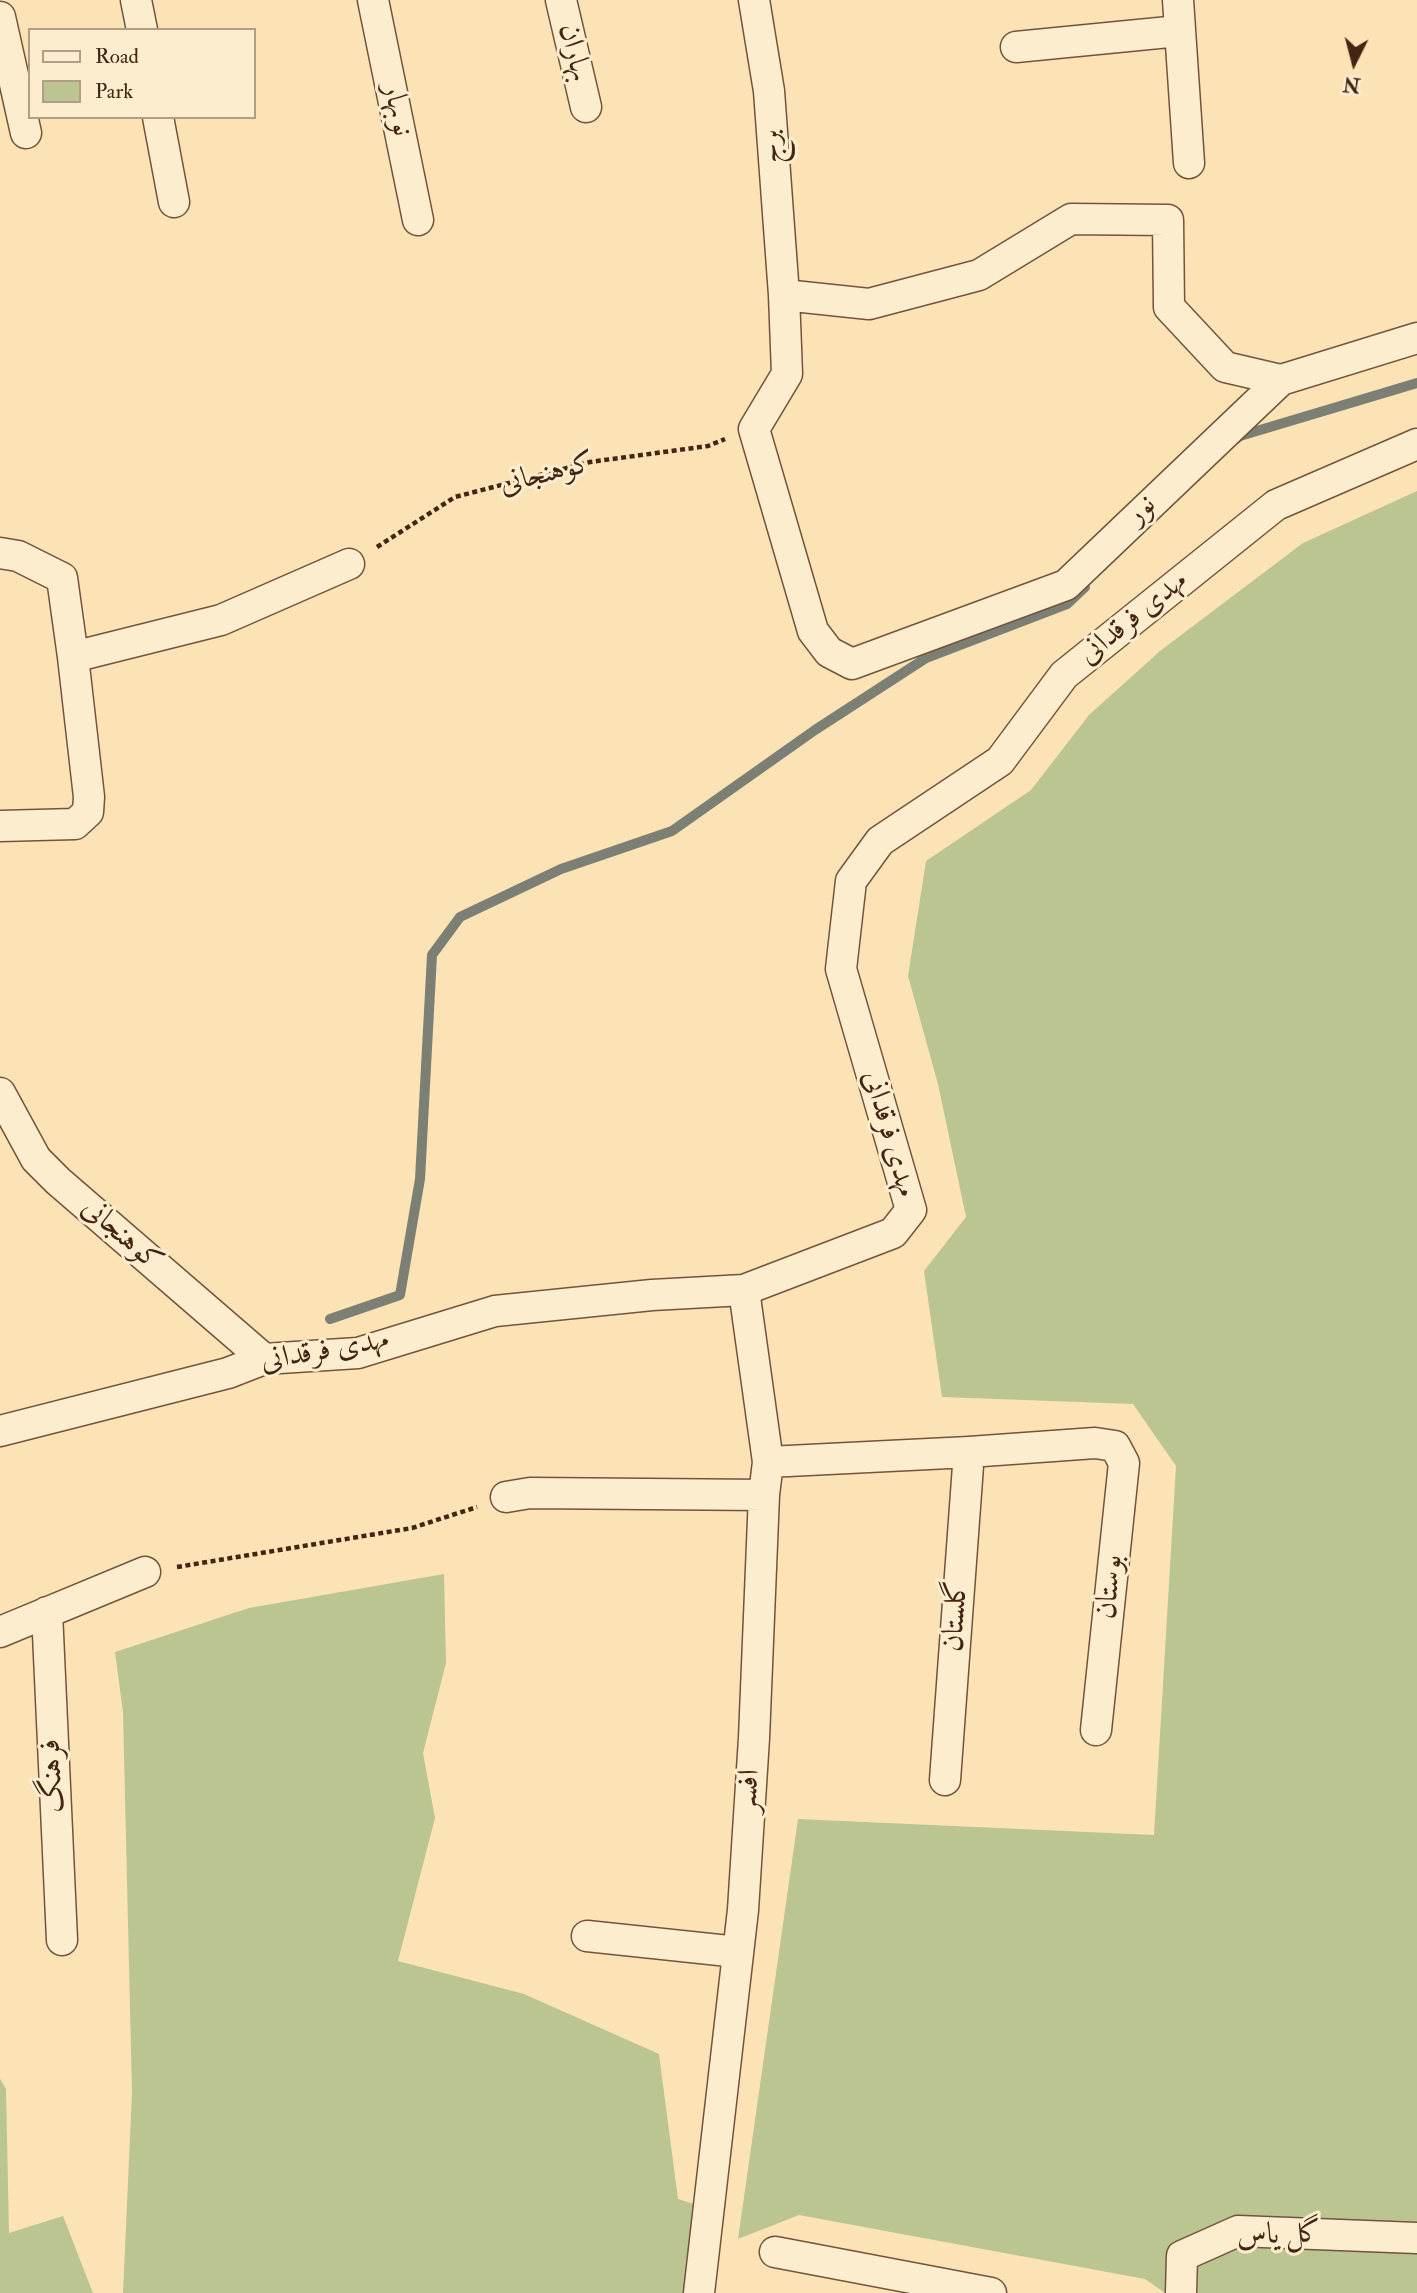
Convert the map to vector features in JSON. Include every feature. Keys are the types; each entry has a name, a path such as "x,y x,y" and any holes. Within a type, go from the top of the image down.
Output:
{"street":[{"path":"136,0 142,28"},
{"name":"نوبهار","path":"373,0 418,220"},
{"name":"بهاران","path":"561,0 586,107"},
{"name":"برج","path":"754,0 769,91 784,295"},
{"path":"1178,0 1189,163"},
{"path":"0,17 26,133"},
{"path":"1016,47 1179,31"},
{"path":"158,119 174,202"},
{"path":"754,429 787,374 784,295 869,304 979,275 1071,219 1168,220 1169,307 1225,367 1281,380"},
{"name":"نور","path":"754,429 813,631 829,652 852,664 1066,585 1281,380 1417,338"},
{"name":"مهدی فرقدانی","path":"0,1431 228,1373 264,1359 358,1353 495,1311 653,1295 744,1290 893,1233 911,1210 841,969 851,881 880,841 1000,761 1064,675 1276,505 1417,444"},
{"path":"0,553 18,556 62,578 89,797 88,812 75,824 0,826"},
{"path":"73,657 221,620 349,564"},
{"name":"کوهنجانی","path":"0,1093 36,1159 264,1359"},
{"name":"افسر","path":"699,2293 743,1910 754,1738 764,1495 768,1462 744,1290"},
{"name":"بوستان","path":"969,1452 1095,1443 1115,1446 1124,1463 1096,1730"},
{"path":"768,1462 969,1452"},
{"name":"گلستان","path":"945,1780 969,1452"},
{"path":"506,1497 530,1493 764,1495"},
{"path":"0,1632 145,1572"},
{"name":"فرهنگ","path":"47,1612 62,1940"},
{"path":"587,1936 738,1952"},
{"name":"گل یاس","path":"1181,2293 1182,2256 1238,2231 1417,2238"},
{"path":"775,2252 991,2293"}],"path":[{"name":"کوهنجانی","path":"349,564 455,497 590,462 708,446 754,429"},
{"path":"145,1572 412,1528 506,1497"}],"green space":[{"path":"1417,491 1417,2293 1165,2293 1145,2279 799,2215 738,2239 798,1819 1154,1835 1176,1466 1133,1404 942,1397 924,1271 966,1217 938,1084 908,976 926,861 1031,790 1089,715 1160,651 1303,543"},
{"path":"444,1574 446,1663 423,1753 435,1818 398,1961 524,1994 659,2054 678,2199 694,2204 685,2293 123,2293 132,2093 123,1712 115,1652 249,1608"},
{"path":"0,2079 6,2089 9,2233 63,2216 93,2293 0,2293"}],"waterway":[{"path":"1236,439 1417,383"},
{"path":"330,1319 400,1295 420,1179 432,955 460,917 561,869 672,831 815,730 926,658 1067,604 1085,587"}]}
